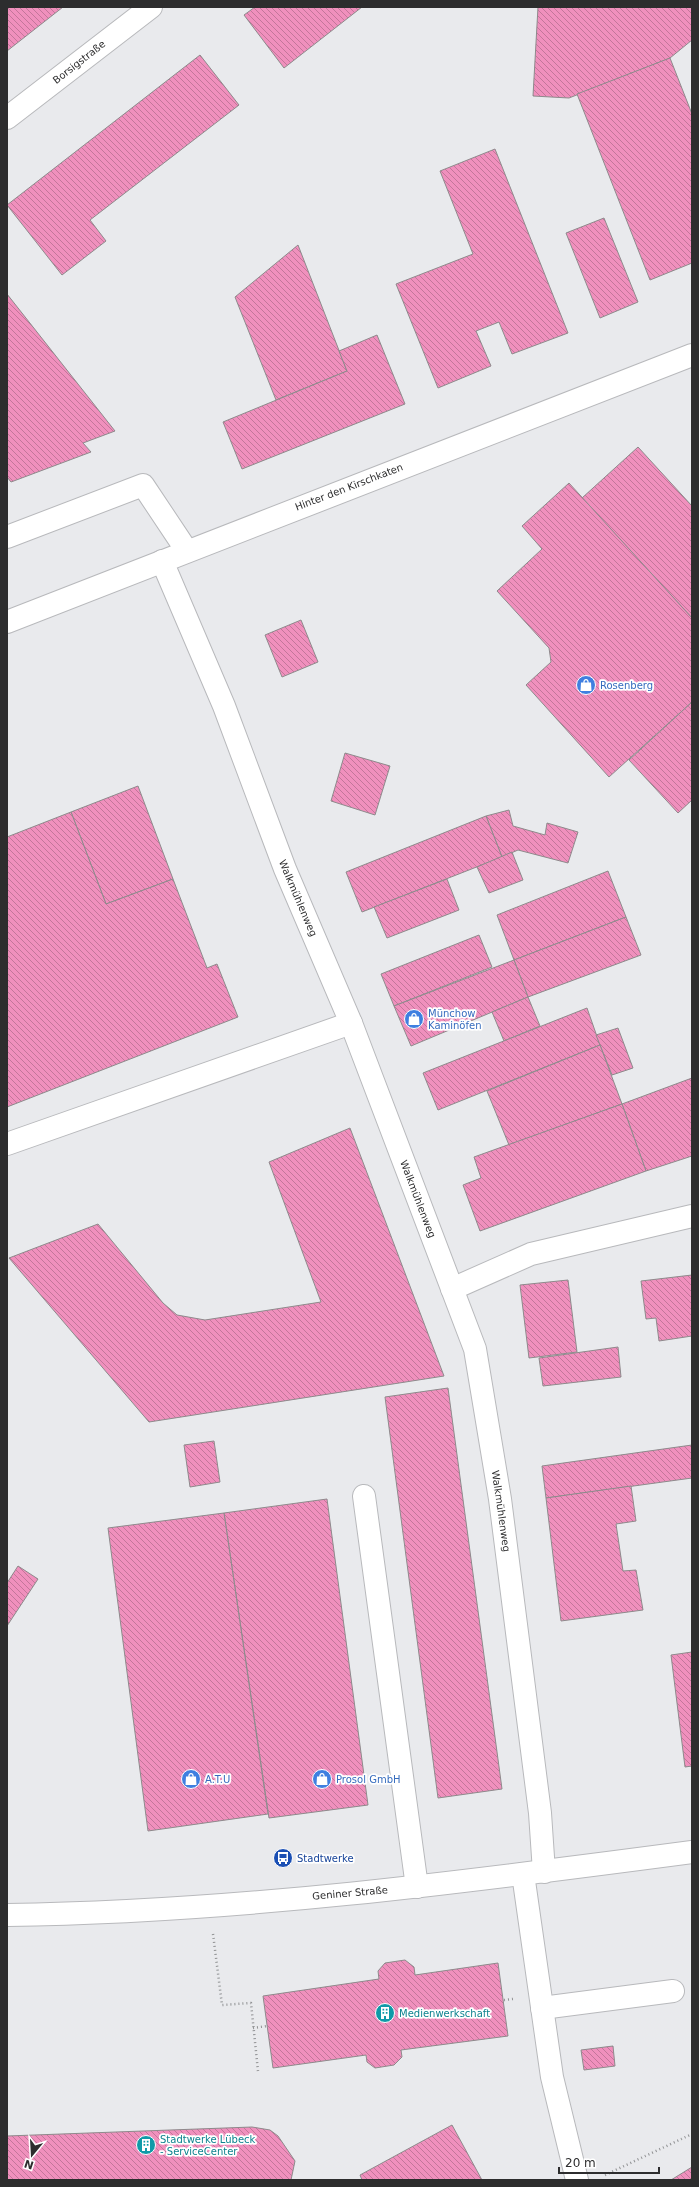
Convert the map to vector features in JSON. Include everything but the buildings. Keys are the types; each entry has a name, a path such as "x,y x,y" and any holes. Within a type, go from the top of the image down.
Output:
{"street":[{"name":"Borsigstraße","path":"7,118 151,7"},
{"name":"Hinter den Kirschkaten","path":"7,622 692,356"},
{"path":"7,537 143,486 187,551"},
{"name":"Walkmühlenweg","path":"162,561 224,706 285,869 351,1023 475,1350 500,1499 540,1813 533,1873 542,2008 552,2077 577,2180"},
{"path":"7,1144 351,1023"},
{"path":"452,1289 531,1254 692,1216"},
{"path":"364,1496 417,1887"},
{"name":"Geniner Straße","path":"7,1915 101,1914 209,1906 417,1887 692,1852"},
{"path":"542,2008 673,1991"}],"path":[{"path":"209,1906 222,2005 251,2003 258,2071"},
{"path":"253,2028 267,2026"},
{"path":"602,2177 692,2134"}],"place":[{"name":"Rosenberg","path":"586,685"},
{"name":"Münchow Kaminöfen","path":"414,1019"},
{"name":"A.T.U","path":"191,1779"},
{"name":"Prosol GmbH","path":"322,1779"},
{"name":"Stadtwerke","path":"283,1858"},
{"name":"Medienwerkschaft","path":"385,2013"},
{"name":"Stadtwerke Lübeck - ServiceCenter","path":"146,2145"}]}
